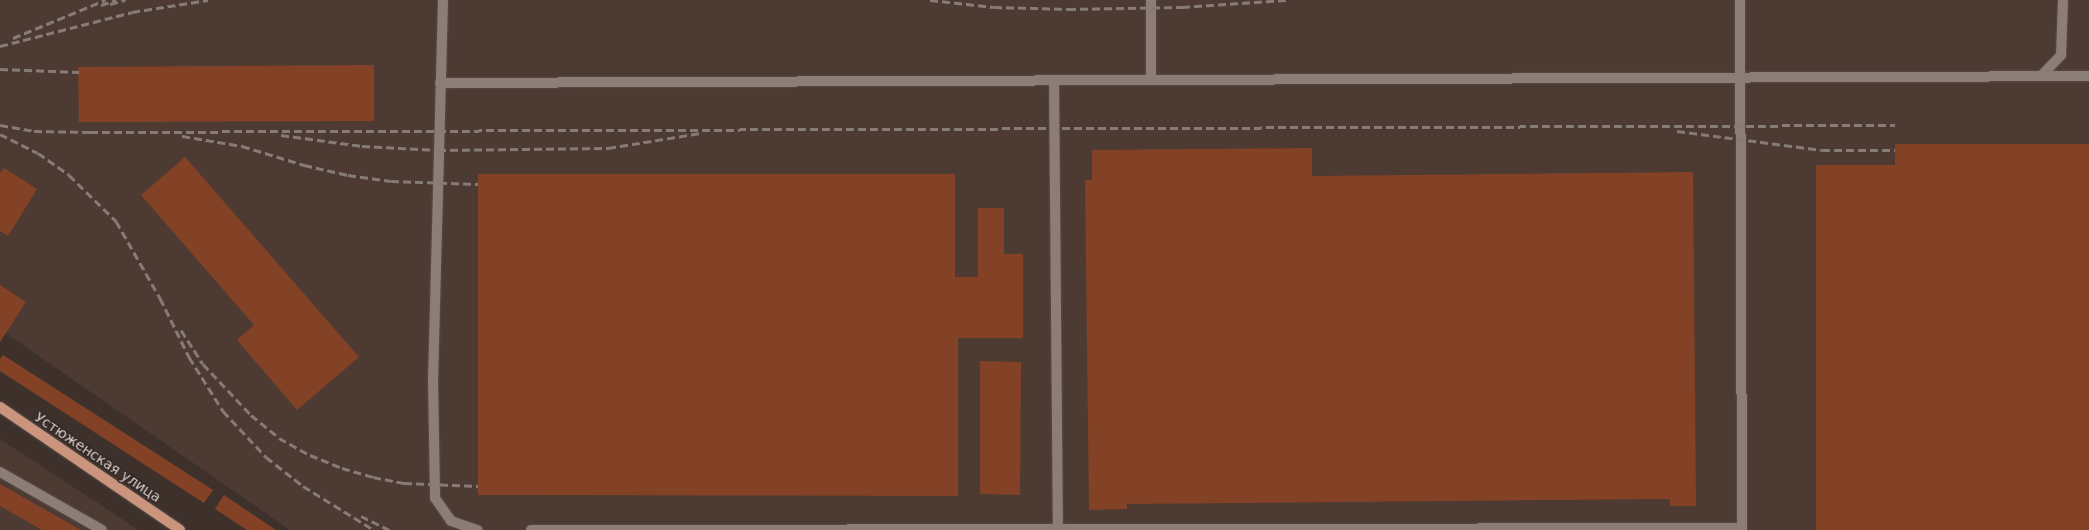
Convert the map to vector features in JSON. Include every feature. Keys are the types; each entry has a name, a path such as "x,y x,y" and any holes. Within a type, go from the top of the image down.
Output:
{"main road":[{"name":"Устюженская улица","path":"0,407 180,530"}],"lane":[{"path":"443,0 433,379 435,498 451,521 477,530"},
{"path":"1151,0 1151,80"},
{"path":"532,530 1058,528 1742,529 1740,0"},
{"path":"2041,76 2061,55 2063,0"},
{"path":"440,84 1740,76 2089,76"},
{"path":"1054,80 1058,528"},
{"path":"0,472 102,530"}],"shaded area":[{"path":"0,0 2089,0 2089,530 290,530 0,329"},
{"path":"0,439 139,530 0,530"}],"building":[{"path":"374,65 374,121 79,122 78,67"},
{"path":"1895,144 2089,144 2089,530 1816,530 1816,165 1895,165"},
{"path":"1312,148 1312,176 1693,172 1696,506 1670,506 1670,499 1127,504 1127,509 1089,510 1085,180 1092,180 1092,150"},
{"path":"185,157 359,357 297,410 237,340 254,325 141,195"},
{"path":"4,168 37,189 8,236 0,231 0,173"},
{"path":"478,174 955,174 955,277 978,277 978,208 1004,208 1004,254 1023,254 1023,338 958,338 958,496 478,495"},
{"path":"0,285 26,302 0,342"},
{"path":"3,355 213,490 204,503 0,371 0,359"},
{"path":"980,361 1021,362 1020,495 980,494"},
{"path":"0,484 81,530 42,530 0,506"},
{"path":"224,495 276,530 247,530 215,509"}],"railway":[{"path":"13,38 105,0"},
{"path":"101,5 116,0"},
{"path":"110,4 125,0"},
{"path":"0,46 132,12 208,0"},
{"path":"930,0 994,7 1068,9 1182,7 1286,0"},
{"path":"0,69 79,72"},
{"path":"0,125 34,131 90,132 1895,125"},
{"path":"1677,131 1822,150 1895,150"},
{"path":"281,135 362,146 438,150 608,148 701,133"},
{"path":"0,134 38,153 69,175 116,221 160,298 189,357 223,411 266,457 303,486 374,530"},
{"path":"182,136 242,146 304,165 348,175 391,181 478,184"},
{"path":"181,330 203,364 251,415 279,438 310,455 342,468 373,477 404,483 478,486"},
{"path":"361,516 390,530"}]}
